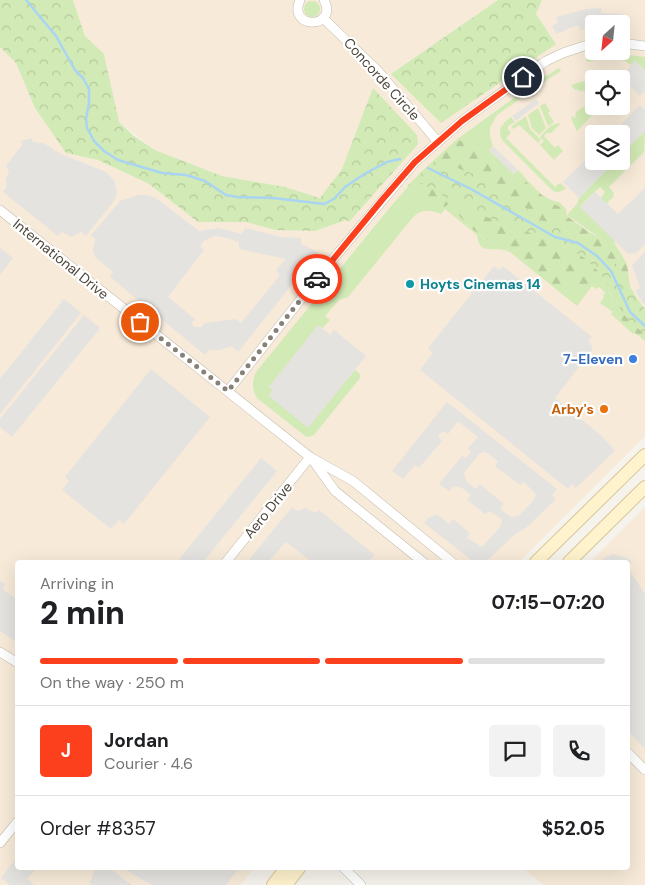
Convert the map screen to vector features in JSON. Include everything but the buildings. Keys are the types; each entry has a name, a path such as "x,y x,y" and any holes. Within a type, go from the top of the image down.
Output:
{"main road":[{"path":"538,560 645,455"},
{"path":"571,560 645,487"},
{"path":"265,885 276,870"},
{"path":"273,885 284,870"},
{"path":"286,885 298,870"}],"street":[{"path":"300,0 298,9 300,16 305,21 314,22 323,18 327,9 324,0"},
{"name":"Concorde Circle","path":"323,18 377,70 438,142"},
{"path":"630,44 645,46"},
{"path":"228,391 415,162 462,121 546,61 562,53 585,46"},
{"name":"International Drive","path":"0,210 310,457 353,481 450,560"},
{"name":"International Drive","path":"310,457 335,491 421,560"},
{"name":"Aero Drive","path":"228,560 310,457"},
{"path":"0,652 15,661"},
{"path":"630,755 645,770"},
{"path":"0,843 15,825"},
{"path":"346,870 361,885"}],"shaded area":[{"path":"73,0 498,0 391,74 556,43 536,14 542,0 645,0 645,309 626,277 563,245 645,335 645,436 521,560 15,560 15,870 252,870 240,885 0,885 0,47 16,63 35,108 66,153 98,160 149,184 198,222 246,222 276,230 315,231 346,220 349,222 373,89 342,169 320,198 285,187 222,176 155,150 119,122 104,54 85,36"},
{"path":"601,8 601,13 622,15 585,15 585,29 581,30 578,25 556,34 552,26 558,23 556,17 586,9"},
{"path":"635,61 645,71 645,91 640,96 630,85 630,70 627,70"},
{"path":"536,99 539,103 516,121 512,116"},
{"path":"640,105 645,110 645,131 630,146 630,125 621,125"},
{"path":"31,138 33,142 43,143 61,154 106,172 115,182 117,194 113,202 86,236 81,232 71,237 62,232 58,236 3,192 7,187 6,180 9,172 6,166 22,145 21,141"},
{"path":"493,146 518,170 513,174 489,150"},
{"path":"585,161 585,170 606,170 579,198 563,182"},
{"path":"645,188 645,244 636,253 628,254 580,207 595,192 618,214"},
{"path":"138,195 147,195 156,198 199,231 219,228 242,234 245,228 281,237 301,238 301,244 318,252 238,352 231,346 220,350 209,350 205,355 110,277 113,272 95,257 93,250 95,239 91,235 120,201","holes":["214,236 239,242 239,249 286,259 276,270 280,275 241,323 236,319 205,323 201,327 195,327 191,324 195,319 168,297 204,250 200,246 204,241"]},
{"path":"0,248 13,258 0,275"},
{"path":"645,252 645,306 635,291 640,288 632,265"},
{"path":"494,266 499,270 503,266 592,337 588,341 592,346 592,350 555,398 602,436 615,451 576,488 572,484 568,489 420,370 433,353 428,348"},
{"path":"64,299 81,313 0,414 0,379"},
{"path":"84,315 100,328 12,437 0,427 0,419"},
{"path":"318,325 330,335 334,330 366,356 308,428 269,396 273,390 269,387"},
{"path":"151,369 210,417 124,524 119,520 111,529 62,490 69,481 65,477"},
{"path":"447,402 557,489 552,495 556,499 488,560 471,560 424,523 428,518 437,514 449,524 453,519 470,533 467,538 480,546 483,546 500,527 502,521 499,517 489,511 485,514 467,500 471,495 462,488 454,486 449,491 439,484 462,456 466,458 471,452 468,448 478,437 458,421 448,434 443,431 438,436 442,441 419,468 415,465 403,479 392,471","holes":["487,453 498,461 495,466 520,485 524,482 536,494 534,500 518,516 511,517 500,509 504,504 480,484 476,489 466,481 464,473 479,454"]},
{"path":"261,458 277,471 205,560 179,560"},
{"path":"292,507 298,511 306,508 315,513 319,510 375,555 370,560 309,560 286,542 270,560 249,560"},
{"path":"645,507 645,885 544,885 525,870 630,870 630,560 592,560"},
{"path":"613,554 630,560 602,560"},
{"path":"630,571 645,594 645,749 630,733"},
{"path":"0,581 5,584 3,590 15,598 15,641 0,631"},
{"path":"15,860 15,870 34,870 27,879 34,885 10,885 1,878"},
{"path":"94,870 112,870 132,885 92,885 89,883"},
{"path":"126,870 237,870 226,885 152,885"}],"green space":[{"path":"0,0 73,0 85,36 104,54 119,122 134,136 155,150 222,176 285,187 320,198 342,169 373,88 417,135 418,144 349,222 346,220 315,231 276,230 246,222 198,222 149,184 98,160 66,153 35,108 16,63 0,47"},
{"path":"498,0 542,0 536,14 556,44 441,123 391,74"},
{"path":"309,1 315,1 320,6 318,15 309,17 304,12 304,6"},
{"path":"630,55 645,57 645,71 635,61 631,65 621,60 630,60"},
{"path":"559,68 561,71 497,115 490,128 493,146 489,150 514,174 518,170 542,194 553,201 559,202 566,209 548,200 521,179 502,170 487,151 474,147 471,142 456,140 533,84"},
{"path":"585,81 585,93 583,90 582,92 577,89 575,90 571,85"},
{"path":"545,103 550,111 548,113 554,122 548,126 540,106"},
{"path":"585,106 585,115 592,115 577,131 571,118 573,116 575,119 576,112"},
{"path":"538,108 546,128 539,135 532,128 528,115"},
{"path":"526,116 530,129 541,140 538,143 519,125 514,129 511,127"},
{"path":"511,117 515,122 508,126 508,130 511,132 506,138 555,187 560,183 566,188 558,192 553,191 503,141 500,130"},
{"path":"559,123 551,133 547,133 544,136 555,148 558,145 563,151 554,160 540,145 544,141 540,137 550,126"},
{"path":"645,131 644,152 630,166 630,146"},
{"path":"456,140 471,142 474,147 487,151 502,170 521,179 548,200 566,209 567,216 590,232 615,244 627,264 631,294 645,318 645,341 618,316 608,287 604,284 599,282 586,284 562,292 508,249 482,237 461,218 451,203 444,207 425,193 420,184 421,172"},
{"path":"437,159 487,179 543,221 577,233 591,248 619,266 645,309 645,335 623,314 606,280 586,259 563,245 470,211 421,183 407,186"},
{"path":"606,170 626,170 609,187 614,196 604,206 600,199 605,192 600,187 580,206 613,234 615,244 604,241 567,215 577,204 579,198"},
{"path":"421,172 420,176 439,204 444,207 451,202 467,225 482,237 508,249 565,292 588,283 604,282 608,287 618,316 635,333 633,334 611,314 613,312 600,303 604,297 603,295 606,293 599,287 596,289 592,286 577,306 510,252 481,246 477,235 445,209 441,214 430,211 420,212 414,216 348,297 339,300 325,316 330,320 323,328 318,326 269,387 273,390 269,395 308,427 355,370 360,374 360,378 314,435 305,436 257,398 253,385 256,372"}],"waterway":[{"path":"26,0 56,36 75,70 83,78 89,89 86,119 87,128 94,141 104,151 118,160 162,173 186,175 205,181 226,195 324,204 334,199 345,187 366,173 387,162 400,159"},
{"path":"428,168 471,189 555,237 578,243 597,256 611,271 630,312 645,326"}],"way so far":[{"path":"140,322 228,391 317,279"}],"place":[{"name":"Hoyts Cinemas 14","path":"410,284"},
{"name":"7-Eleven","path":"633,359"},
{"name":"Arby's","path":"604,409"}],"route":[{"path":"317,279 415,162 462,121 523,77"}]}
